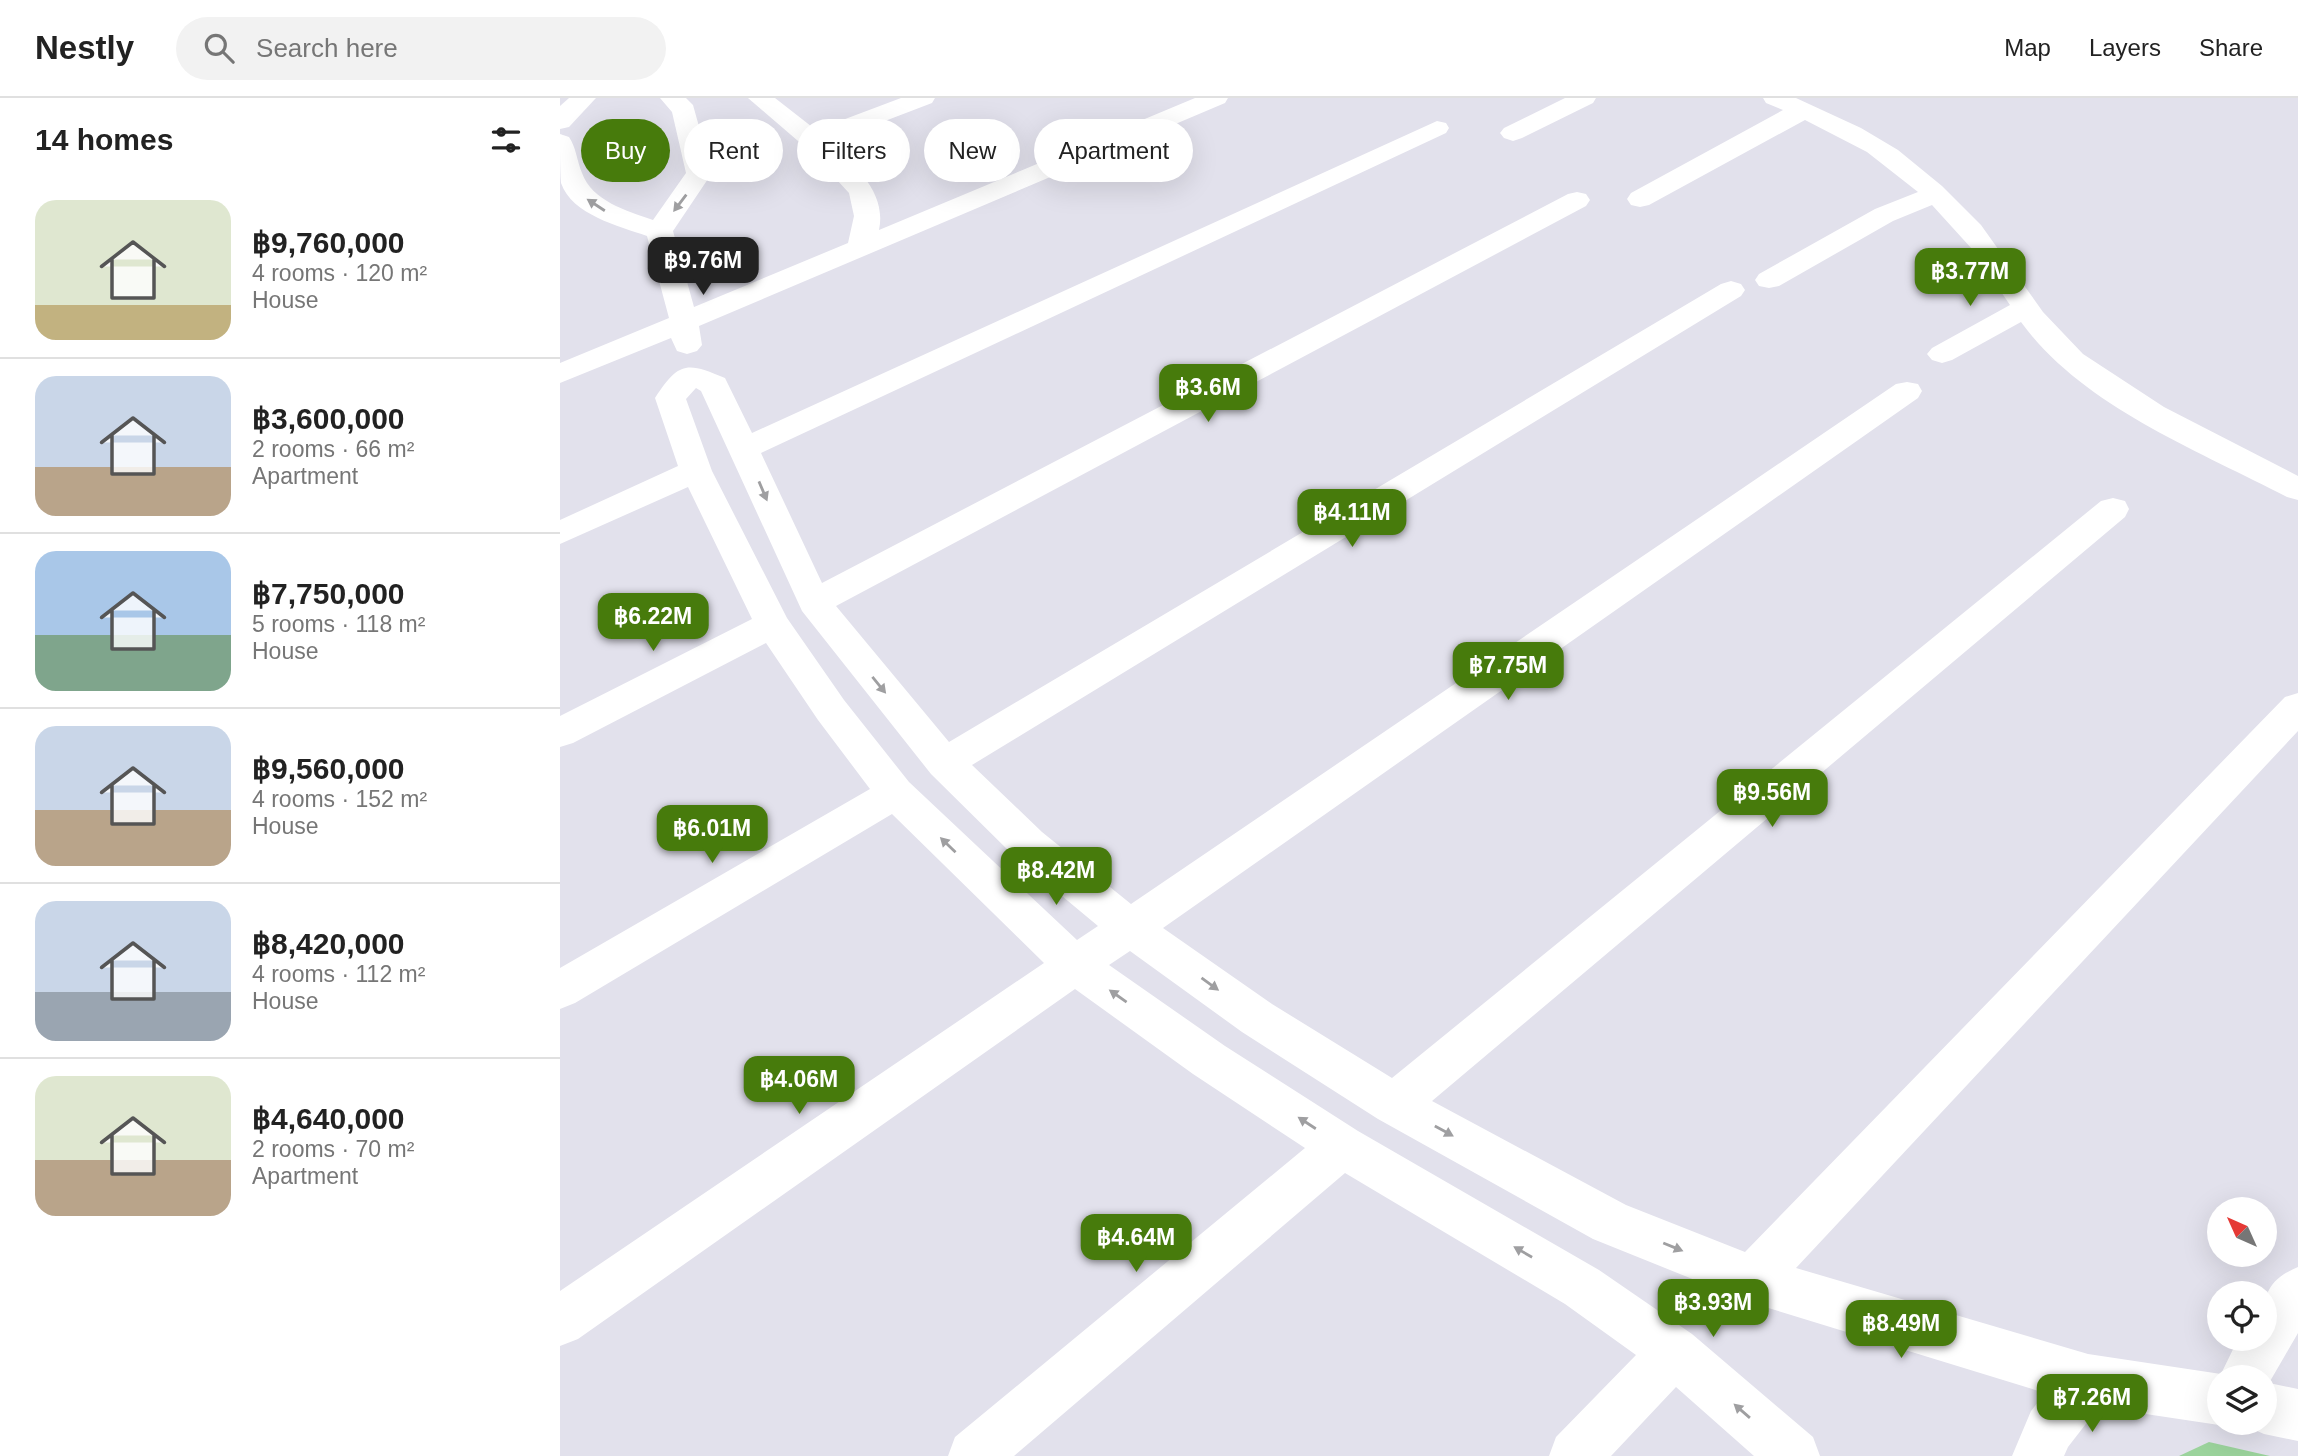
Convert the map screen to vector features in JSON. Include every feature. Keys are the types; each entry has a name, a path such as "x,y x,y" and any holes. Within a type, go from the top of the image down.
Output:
{"street":[{"path":"560,122 564,115 585,98"},
{"path":"659,231 699,173 684,110 672,98"},
{"path":"761,98 797,129"},
{"path":"868,119 923,98"},
{"path":"560,374 1216,98"},
{"path":"1513,133 1584,98"},
{"path":"1775,98 1876,147 1934,195 1983,244 2024,309 2049,339 2073,360 2165,420 2298,489"},
{"path":"1640,199 1802,110"},
{"path":"745,447 1437,128"},
{"path":"560,142 573,183 586,198 602,210 659,231"},
{"path":"856,182 867,203 868,219 860,247"},
{"path":"1769,280 1884,215 1934,195"},
{"path":"814,602 1577,200"},
{"path":"659,231 684,321 691,375 670,398 696,471 772,624 831,710 895,793 1076,965 1209,1060 1342,1146 1582,1287 1674,1352 1794,1456"},
{"path":"945,763 1731,290"},
{"path":"1942,354 2024,309"},
{"path":"691,375 715,385 814,602 945,763 1028,844 1130,928 1257,1018 1394,1104 1610,1222 1752,1279 2088,1380 2207,1397"},
{"path":"560,1321 1907,391"},
{"path":"560,533 696,471"},
{"path":"1394,1104 2113,509"},
{"path":"560,733 772,624"},
{"path":"1752,1279 2298,707"},
{"path":"560,990 895,793"},
{"path":"974,1456 1342,1146"},
{"path":"2251,1365 2270,1330 2298,1292"},
{"path":"1575,1456 1674,1352"},
{"path":"2038,1456 2049,1429 2088,1380"},
{"path":"2277,1411 2298,1415"}],"green space":[{"path":"2209,1442 2270,1456 2179,1456"}]}
